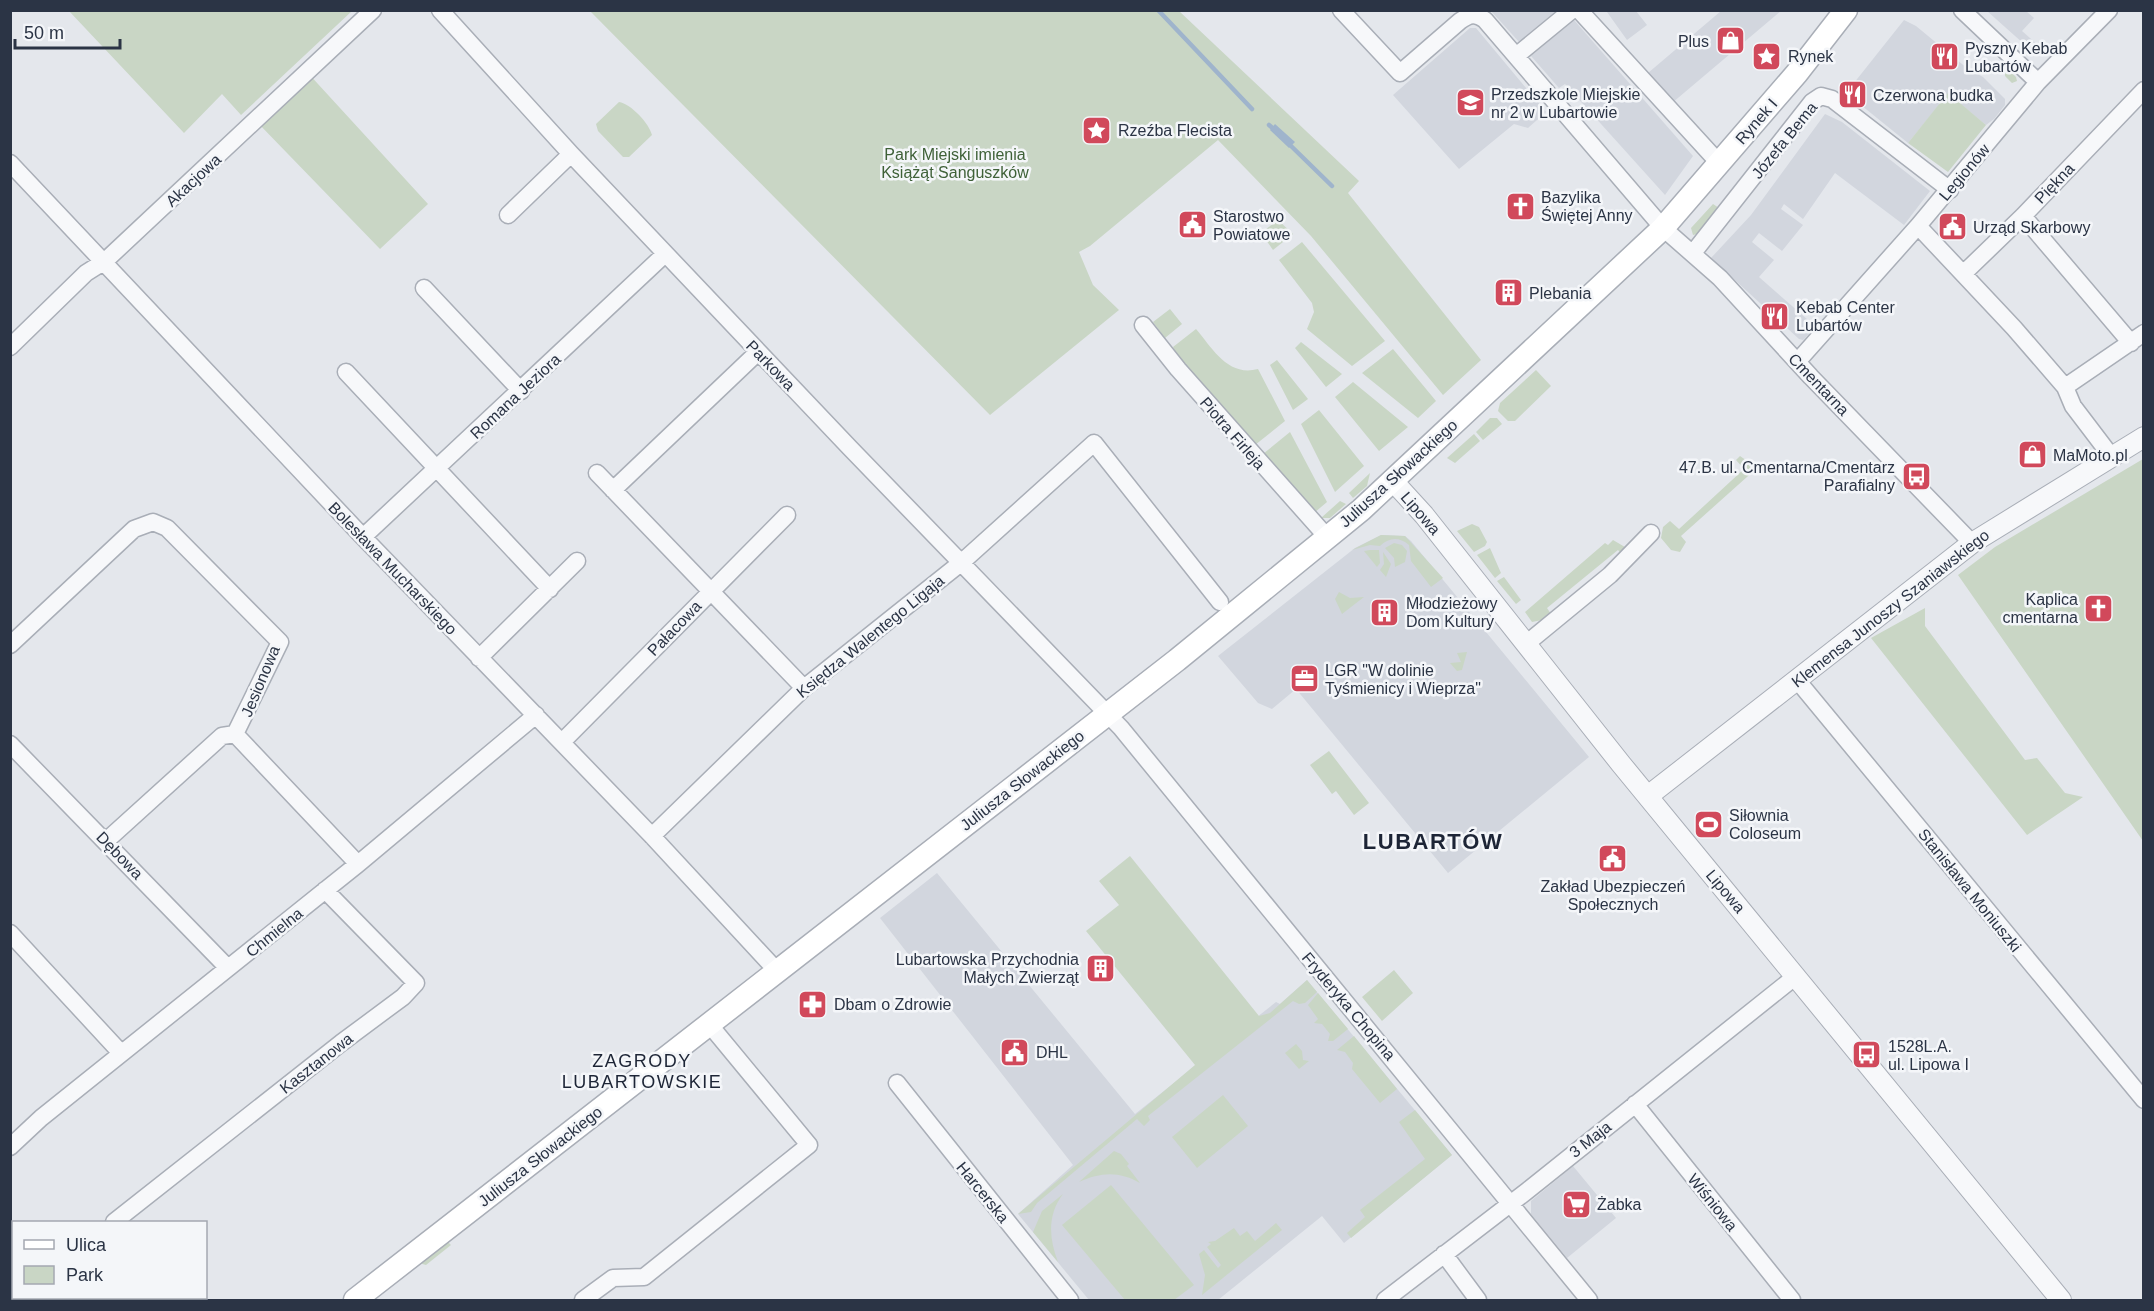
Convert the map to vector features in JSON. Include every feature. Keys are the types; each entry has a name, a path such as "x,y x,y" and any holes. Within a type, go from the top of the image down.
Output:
{"main road":[{"name":"Rynek I","path":"1664,228 1797,73 1846,10"},
{"name":"Juliusza Słowackiego","path":"355,1300 1108,713 1327,537 1392,480 1664,228"}],"street":[{"name":"Akacjowa","path":"10,347 86,273 105,261 374,10"},
{"name":"Parkowa","path":"440,10 571,154 758,352 1108,713"},
{"name":"Cmentarna","path":"1341,10 1400,74 1469,15 1477,14 1485,20 1664,228 1727,285 1797,362 1972,543"},
{"path":"1516,56 1572,10"},
{"path":"1579,10 1719,163"},
{"path":"1962,10 2038,82"},
{"name":"Legionów","path":"1797,362 1950,190 2038,82 2109,10"},
{"name":"Piękna","path":"1963,274 2023,216 2144,90"},
{"name":"Józefa Bema","path":"1693,253 1812,102 1821,96 1828,97 1950,190"},
{"path":"508,215 571,154"},
{"name":"Bolesława Mucharskiego","path":"10,163 105,261 363,537 652,836 777,971"},
{"path":"2023,216 2137,338 2065,387"},
{"path":"1918,226 2065,387 2073,406 2111,456"},
{"name":"Romana Jeziora","path":"363,537 521,392 666,254"},
{"path":"424,288 521,392"},
{"name":"Piotra Firleja","path":"1143,325 1178,369 1327,537"},
{"path":"613,490 758,352"},
{"path":"346,372 550,589"},
{"name":"Klemensa Junoszy Szaniawskiego","path":"1648,796 1972,543 2144,437"},
{"name":"Księdza Walentego Ligaja","path":"652,836 804,688 962,562 1095,443 1220,602"},
{"path":"597,473 804,688"},
{"name":"Lipowa","path":"1392,480 1424,515 1648,796 2061,1300"},
{"name":"Pałacowa","path":"562,742 787,515"},
{"name":"Jesionowa","path":"10,645 134,529 153,522 167,528 280,642 235,734 358,864"},
{"path":"1526,644 1610,575 1651,533"},
{"path":"479,658 577,561"},
{"name":"Stanisława Moniuszki","path":"1797,680 2144,1100"},
{"name":"Fryderyka Chopina","path":"1108,713 1588,1300"},
{"name":"Chmielna","path":"10,1146 121,1053 358,864 536,716"},
{"path":"106,841 222,736 235,734"},
{"name":"Dębowa","path":"10,744 228,968"},
{"name":"Kasztanowa","path":"115,1221 341,1043 404,997 416,983 325,890"},
{"path":"10,933 121,1053"},
{"name":"3 Maja","path":"1385,1300 1511,1203 1796,976"},
{"path":"583,1300 613,1278 644,1277 808,1145 709,1024"},
{"name":"Harcerska","path":"897,1083 1070,1300"},
{"name":"Wiśniowa","path":"1635,1104 1792,1300"},
{"path":"1444,1254 1478,1300"}],"shaded area":[{"path":"1491,11 1558,11 1520,43"},
{"path":"1636,11 1647,25 1627,40 1607,12"},
{"path":"1721,11 1781,11 1672,103 1648,73"},
{"path":"1987,11 2026,11 2034,18 2022,31 2039,46 2033,52"},
{"path":"1574,20 1693,156 1665,195 1565,84 1559,88 1531,56"},
{"path":"1904,20 1916,26 1968,69 1983,77 2005,99 2005,105 1994,119 1986,125 1948,94 1908,143 1846,93"},
{"name":"Przedszkole Miejskie nr 2 w Lubartowie","path":"1470,28 1476,28 1546,112 1528,128 1514,124 1459,169 1393,95"},
{"path":"1825,114 1842,122 1930,191 1904,225 1835,173 1803,219 1784,204 1781,209 1803,225 1782,251 1759,233 1752,242 1774,260 1759,277 1816,327 1803,340 1799,339 1711,258 1751,215"},
{"path":"1381,535 1405,536 1411,541 1589,757 1448,873 1296,689 1272,709 1258,703 1218,656 1355,548"},
{"path":"937,873 1135,1114 1276,1002 1280,1004 1307,980 1452,1155 1344,1243 1322,1216 1218,1300 1089,1300 1018,1214 1073,1165 880,918"},
{"path":"1573,1166 1616,1218 1567,1258 1531,1214 1531,1201"}],"green space":[{"path":"69,11 352,11 241,115 222,94 184,133"},
{"name":"Park Miejski imienia Książąt Sanguszków","path":"590,11 1179,11 1359,181 1348,193 1481,360 1443,395 1311,236 1218,140 1090,246 1079,252 1093,285 1119,310 990,415"},
{"path":"2001,62 2016,77 2017,81 2012,83 2005,76 2005,72 1998,70"},
{"path":"307,72 428,204 380,249 257,122"},
{"path":"1948,93 1986,125 1948,172 1908,143"},
{"path":"619,102 629,106 639,115 652,135 629,157 623,157 598,131 596,124"},
{"path":"1713,204 1719,208 1697,234 1693,235 1691,228"},
{"path":"1278,220 1293,234 1273,250 1261,233"},
{"path":"1302,242 1385,341 1352,366 1307,329 1314,312 1312,303 1279,260"},
{"path":"1170,309 1182,324 1165,338 1153,322"},
{"path":"1196,329 1222,360 1238,369 1258,369 1285,421 1255,445 1176,353 1173,347"},
{"path":"1301,342 1342,374 1326,387 1295,348"},
{"path":"1393,349 1436,401 1418,418 1362,373"},
{"path":"1277,360 1308,399 1293,410 1270,365"},
{"path":"1536,370 1551,386 1515,421 1508,421 1498,411 1500,403"},
{"path":"1353,382 1408,427 1379,451 1335,397"},
{"path":"1319,410 1364,466 1335,492 1301,424"},
{"path":"1490,418 1497,418 1502,424 1483,440 1476,432"},
{"path":"1290,432 1327,502 1314,513 1263,454"},
{"path":"1474,434 1480,441 1455,463 1447,458"},
{"path":"1740,456 1757,468 1681,536 1686,542 1680,552 1671,550 1661,538 1663,527 1670,521 1679,529 1744,469 1736,460"},
{"path":"2143,459 2143,841 1958,575 1995,547"},
{"path":"1370,473 1367,486 1353,498 1349,493"},
{"path":"1340,501 1346,504 1330,518 1321,518"},
{"path":"1472,524 1479,527 1487,542 1485,546 1474,552 1457,531"},
{"path":"1381,535 1405,536 1443,578 1431,587 1411,561 1409,545 1402,541 1394,539 1380,546 1370,545 1352,550"},
{"path":"1613,540 1630,550 1624,557 1618,550 1547,608 1551,614 1547,619 1532,622 1525,612 1605,543 1608,545"},
{"path":"1394,543 1402,545 1407,551 1405,562 1395,567 1394,558 1385,548"},
{"path":"1490,548 1501,573 1495,578 1477,555"},
{"path":"1379,550 1380,563 1377,567 1364,551"},
{"path":"1383,552 1391,564 1386,577 1380,570 1384,564"},
{"path":"1504,577 1521,600 1516,604 1497,581"},
{"path":"1339,592 1350,598 1364,597 1342,614 1335,599"},
{"path":"1925,608 1925,626 2025,760 2037,758 2065,793 2083,797 2027,835 1871,638"},
{"path":"1467,652 1462,670 1457,671 1450,663 1461,662 1457,653"},
{"path":"1329,751 1369,803 1354,815 1336,791 1332,794 1310,765"},
{"path":"1130,856 1259,1016 1270,1013 1307,980 1317,992 1305,1003 1299,1004 1293,1001 1148,1116 1150,1120 1144,1126 1137,1119 1037,1203 1031,1212 1018,1214 1195,1065 1086,931 1119,905 1099,881"},
{"path":"1394,970 1413,993 1382,1021 1362,997"},
{"path":"1318,993 1348,1029 1333,1041 1328,1041 1330,1034 1322,1024 1314,1023 1318,1019 1308,1005"},
{"path":"1354,1036 1397,1089 1380,1103 1352,1069 1353,1063 1345,1052 1337,1050"},
{"path":"1296,1044 1302,1051 1303,1060 1309,1061 1299,1069 1285,1053"},
{"path":"1223,1095 1248,1126 1197,1168 1172,1137"},
{"path":"1415,1110 1452,1155 1351,1238 1347,1233 1365,1217 1360,1210 1425,1159 1399,1122"},
{"path":"1114,1151 1121,1154 1140,1183 1125,1176 1110,1174 1095,1176 1079,1182"},
{"path":"1111,1185 1194,1285 1174,1300 1125,1300 1062,1225"},
{"path":"1063,1194 1054,1210 1051,1227 1058,1262 1033,1232 1042,1211"},
{"path":"1276,1223 1282,1230 1202,1295 1205,1275 1199,1254 1204,1250 1218,1268 1221,1265 1207,1247 1211,1244 1208,1242 1215,1241 1234,1228 1240,1236 1247,1231 1255,1241"},
{"path":"448,1242 451,1245 426,1265 419,1263"}],"water":[{"path":"1275,124 1295,142 1289,148 1270,130"}],"waterway":[{"path":"1158,10 1252,109"},
{"path":"1269,125 1277,132"},
{"path":"1289,144 1332,186"}],"place":[{"name":"Plus","path":"1730,41"},
{"name":"Rynek","path":"1767,56"},
{"name":"Pyszny Kebab Lubartów","path":"1944,57"},
{"name":"Czerwona budka","path":"1852,95"},
{"name":"Przedszkole Miejskie nr 2 w Lubartowie","path":"1470,103"},
{"name":"Rzeźba Flecista","path":"1097,130"},
{"name":"Bazylika Świętej Anny","path":"1520,206"},
{"name":"Starostwo Powiatowe","path":"1192,225"},
{"name":"Urząd Skarbowy","path":"1952,227"},
{"name":"Plebania","path":"1508,293"},
{"name":"Kebab Center Lubartów","path":"1775,316"},
{"name":"MaMoto.pl","path":"2032,455"},
{"name":"47.B. ul. Cmentarna/Cmentarz Parafialny","path":"1916,476"},
{"name":"Kaplica cmentarna","path":"2099,608"},
{"name":"Młodzieżowy Dom Kultury","path":"1385,612"},
{"name":"LGR \"W dolinie Tyśmienicy i Wieprza\"","path":"1304,679"},
{"name":"Siłownia Coloseum","path":"1708,824"},
{"name":"Zakład Ubezpieczeń Społecznych","path":"1613,858"},
{"name":"Lubartowska Przychodnia Małych Zwierząt","path":"1100,968"},
{"name":"Dbam o Zdrowie","path":"813,1004"},
{"name":"DHL","path":"1015,1052"},
{"name":"1528L.A. ul. Lipowa I","path":"1867,1055"},
{"name":"Żabka","path":"1576,1204"}],"district":[{"name":"LUBARTÓW","path":"1433,841"},
{"name":"ZAGRODY LUBARTOWSKIE","path":"642,1071"}]}
